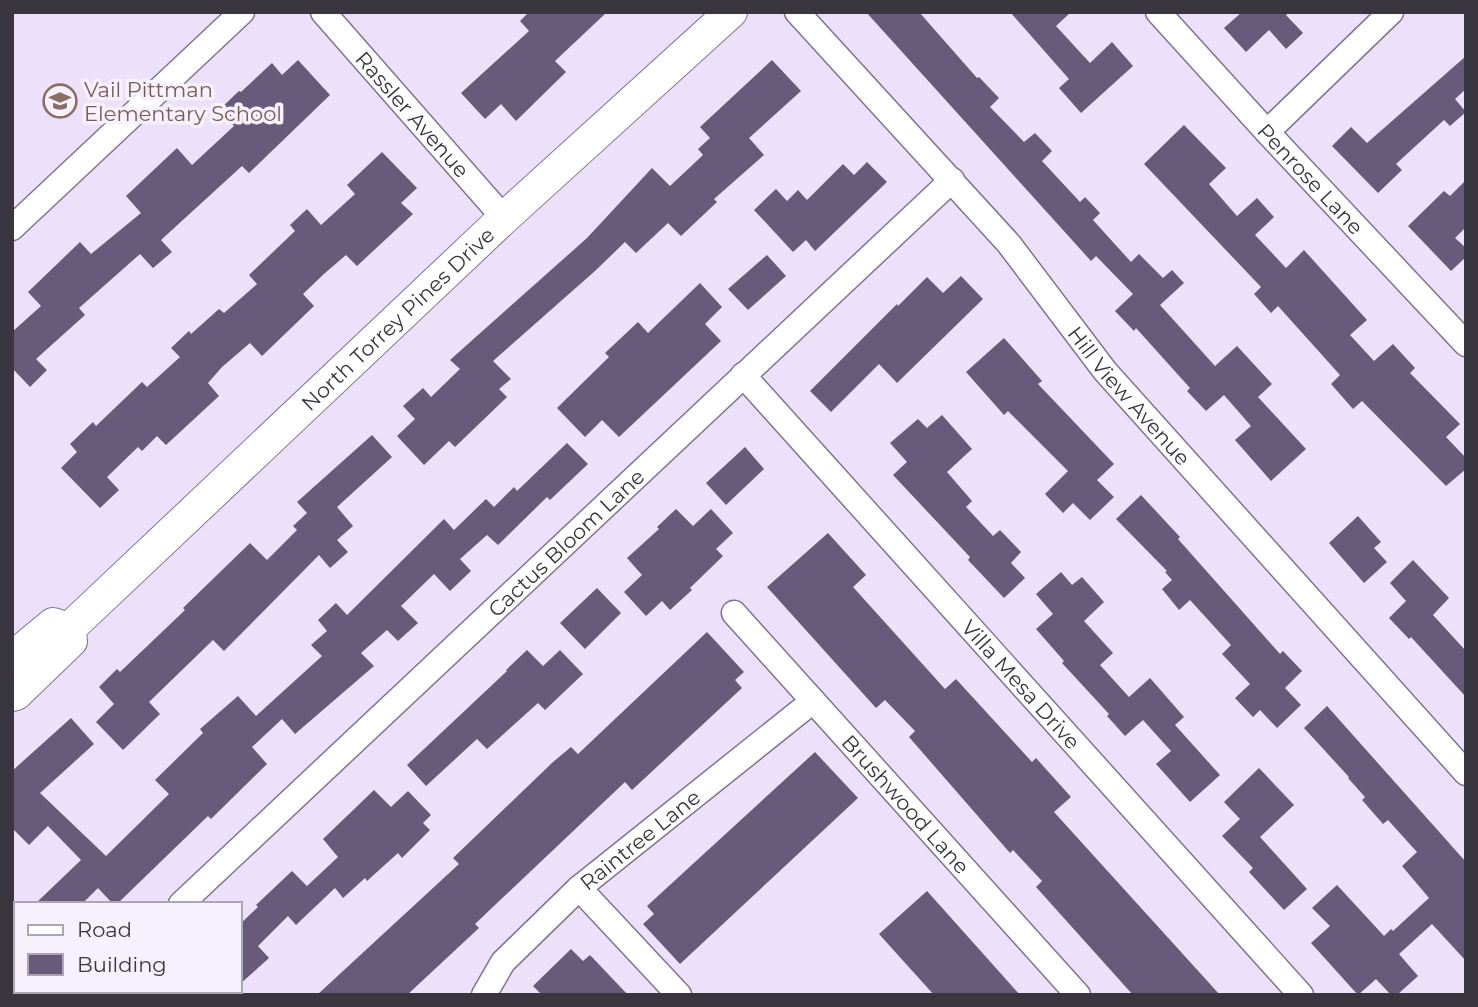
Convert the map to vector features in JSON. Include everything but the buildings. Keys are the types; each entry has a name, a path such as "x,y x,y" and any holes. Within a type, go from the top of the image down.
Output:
{"main road":[{"name":"North Torrey Pines Drive","path":"12,695 71,641 69,629 504,218 730,12"},
{"path":"12,658 53,624 69,629"}],"street":[{"path":"12,228 242,12"},
{"name":"Rassler Avenue","path":"323,12 504,218"},
{"name":"Hill View Avenue","path":"797,12 1009,244 1105,371 1466,773"},
{"name":"Penrose Lane","path":"1158,12 1267,132 1461,330"},
{"path":"1267,132 1391,12"},
{"name":"Cactus Bloom Lane","path":"183,902 952,180"},
{"name":"Villa Mesa Drive","path":"743,375 1301,995"},
{"name":"Brushwood Lane","path":"734,613 1078,995"},
{"name":"Raintree Lane","path":"484,995 503,962 579,888 813,701"},
{"path":"579,888 679,995"}],"place":[{"name":"Vail Pittman Elementary School","path":"60,101"}]}
